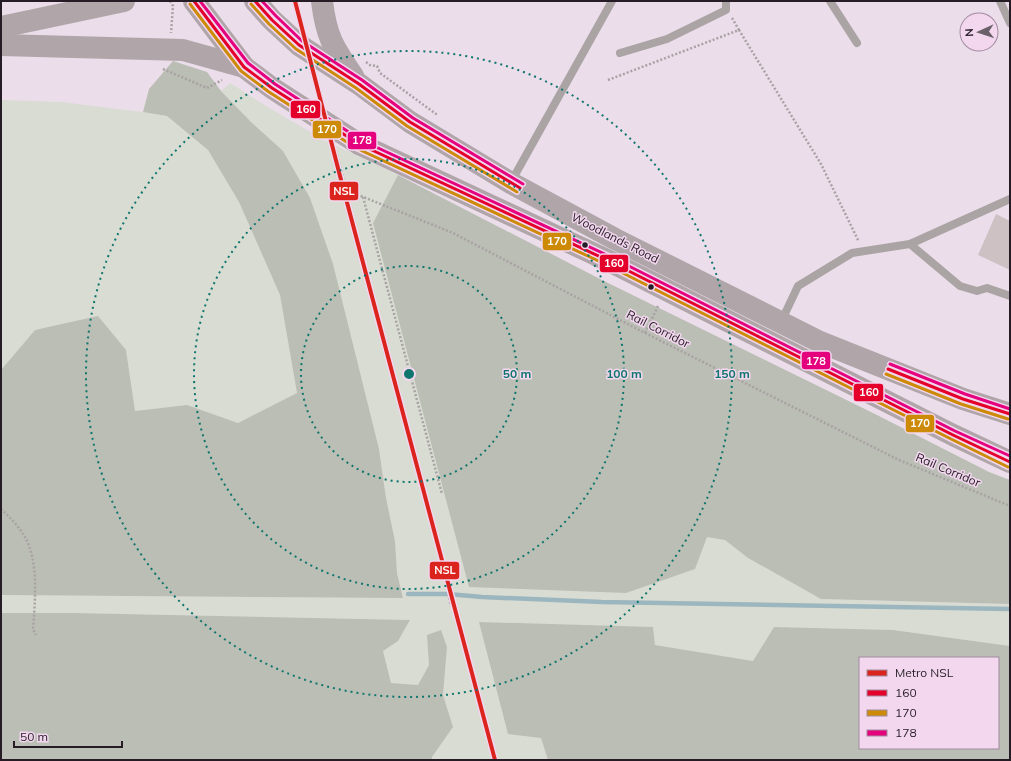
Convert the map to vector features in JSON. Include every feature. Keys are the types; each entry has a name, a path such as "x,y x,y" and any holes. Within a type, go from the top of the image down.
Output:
{"main road":[{"path":"1,27 124,1"},
{"name":"Woodlands Road","path":"194,1 244,66 272,88 359,144 607,260 953,435 1010,462"},
{"name":"Woodlands Road","path":"255,1 272,20 299,45 358,84 410,122 511,183 615,239 820,342 963,399 1010,414"},
{"path":"322,1 328,34 335,50 358,84"},
{"path":"1,45 183,50 244,66"}],"lane":[{"path":"511,183 612,1"},
{"path":"620,53 667,39 726,10 726,1"},
{"path":"830,1 857,43"},
{"path":"1000,1 1010,23"},
{"path":"781,322 798,286 852,253 910,244 1010,199"},
{"path":"910,244 960,286 977,291 987,288 1010,296"}],"path":[{"path":"170,1 173,6 173,18"},
{"path":"608,80 739,30 821,164 863,251"},
{"path":"365,61 370,65 377,66 382,75 436,114 438,122"},
{"path":"163,69 207,88 224,79"},
{"name":"Rail Corridor","path":"334,146 346,190 453,233 899,460 1010,506"},
{"path":"363,197 442,494"},
{"path":"645,332 659,305 652,302"},
{"path":"1,509 9,516 25,537 33,557 34,615 32,629 36,635"},
{"path":"448,594 451,606"}],"shaded area":[{"path":"173,61 207,72 221,91 251,122 283,151 310,198 333,264 379,449 386,498 395,541 397,573 403,598 1,595 1,370 35,330 98,316 126,350 135,411 187,405 238,423 297,393 280,295 239,202 208,150 167,116 143,112 149,89"},
{"path":"230,83 322,139 398,175 373,223 707,536 725,540 748,558 821,599 1010,604 1010,646 893,630 774,627 753,661 655,645 653,627 541,738 548,760 432,760 432,757 453,727 443,695 447,647 427,635 429,665 418,685 391,683 383,651 398,641 410,620 74,613 1,613 1,595 403,598 397,573 395,541 386,498 379,449 345,318 251,122 221,91"},
{"path":"1,100 61,102 167,116 208,150 239,202 280,295 297,393 238,423 187,405 135,411 126,350 35,330 1,370"},
{"path":"398,175 602,280 875,414 989,472 1010,480 1010,604 821,599 748,558 725,540 707,537 695,569 626,593 469,587 373,223"},
{"path":"1,613 74,613 410,620 398,641 383,651 391,683 418,685 429,665 427,635 441,630 447,647 443,695 453,727 432,757 432,760 1,760"},
{"path":"479,622 653,627 655,645 753,661 774,627 893,630 1010,646 1010,760 548,760 541,738 508,734"}],"building":[{"path":"996,214 1010,221 1010,270 978,255"}],"waterway":[{"path":"408,594 448,594 482,597 602,602 1010,609"}],"metro line":[{"name":"NSL","path":"295,1 495,760"}],"transit line":[{"name":"160","path":"194,1 244,67 272,88 359,144 607,260 953,435 1010,462"},
{"name":"178","path":"200,1 248,63 275,84 361,140 609,256 955,431 1010,456"},
{"name":"160","path":"255,1 272,20 299,45 359,84 410,122 520,188"},
{"name":"178","path":"262,1 302,41 362,80 413,118 523,184"},
{"name":"170","path":"190,4 241,71 269,92 356,148 605,264 1008,467"},
{"name":"170","path":"251,4 269,24 296,49 356,88 407,126 517,192"},
{"name":"178","path":"890,364 965,394 1010,409"},
{"name":"160","path":"888,369 963,399 1010,414"},
{"name":"170","path":"886,374 961,404 1008,419"}]}
